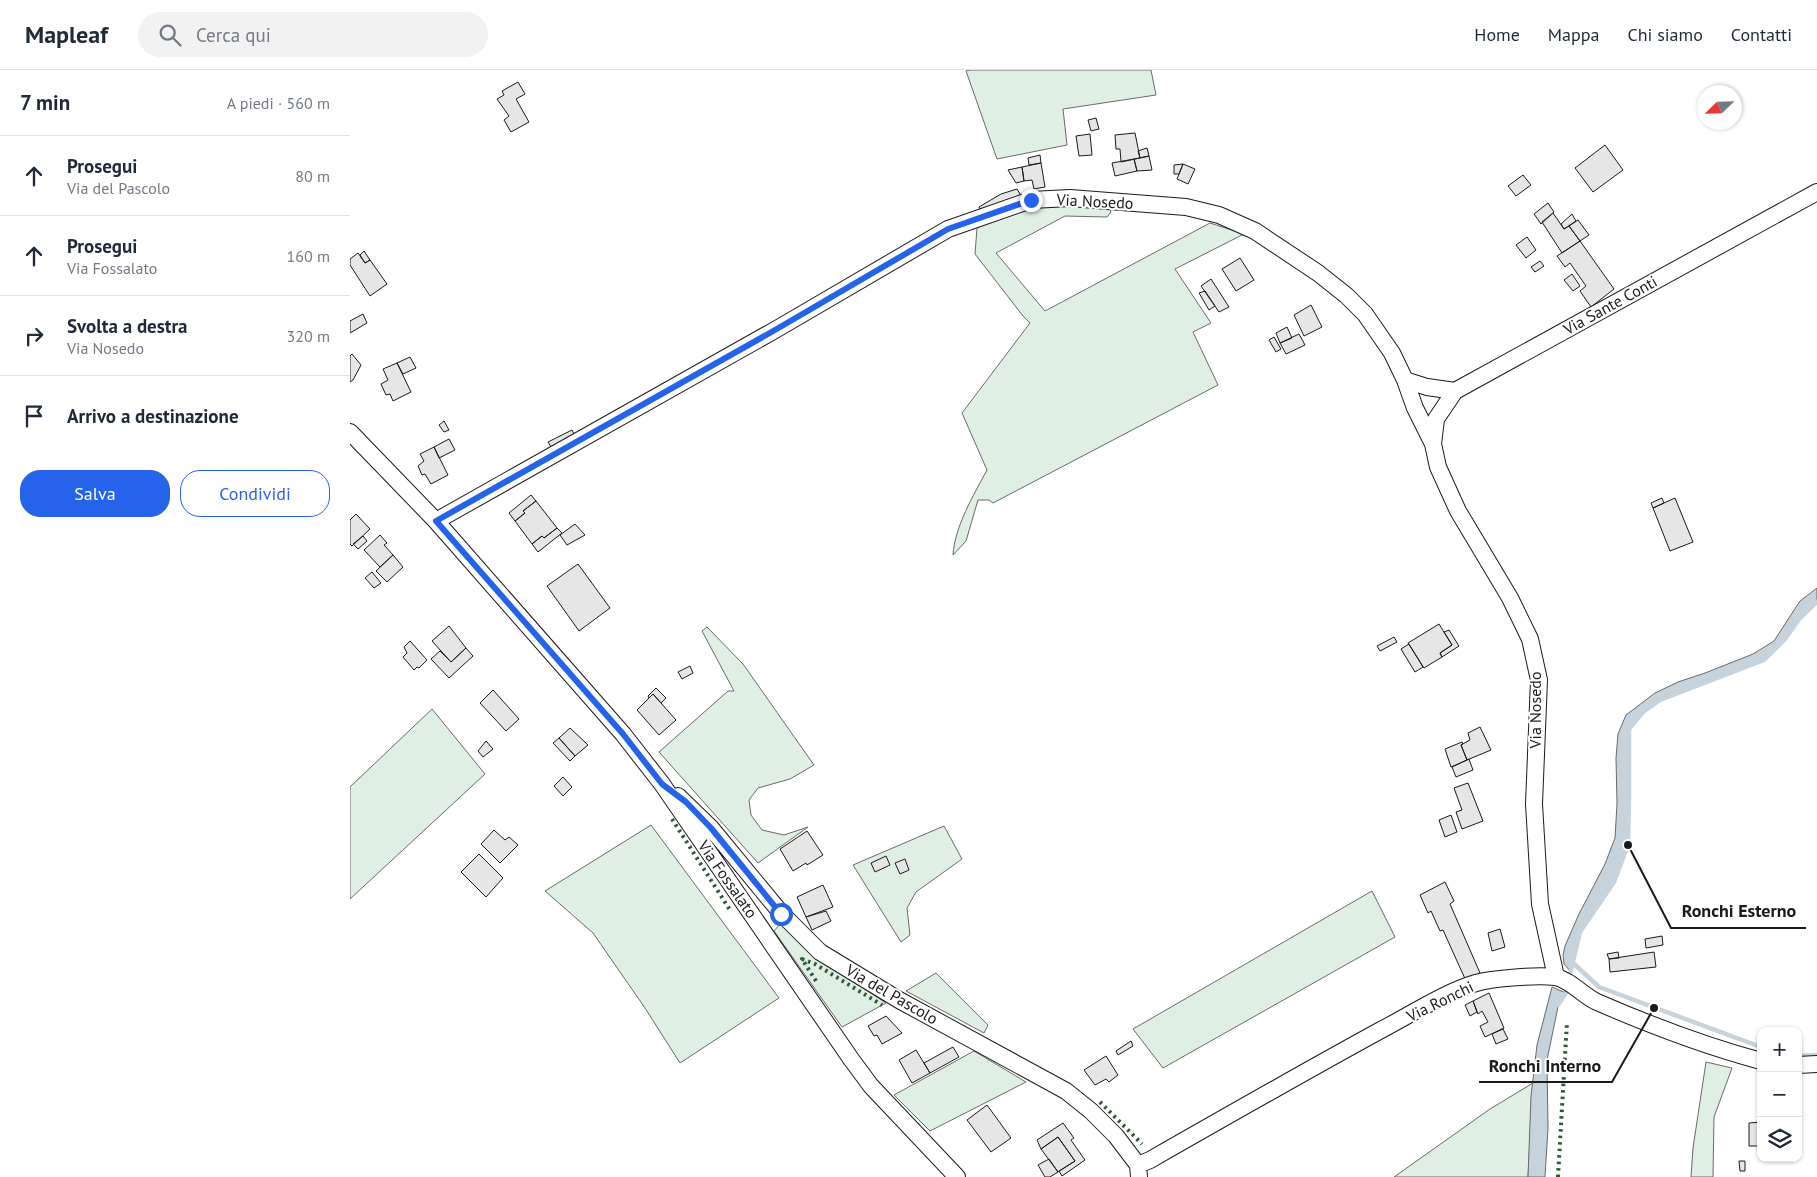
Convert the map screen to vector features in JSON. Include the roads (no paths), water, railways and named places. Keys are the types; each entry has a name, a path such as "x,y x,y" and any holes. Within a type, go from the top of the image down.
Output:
{"street":[{"name":"Via Sante Conti","path":"1433,444 1436,420 1455,391 1817,192"},
{"name":"Via Nosedo","path":"436,521 775,330 948,229 1031,200 1070,198 1186,207 1220,215 1255,231 1318,273 1347,296 1365,314 1392,353 1433,444 1438,467 1458,511 1510,598 1530,639 1539,680 1534,804 1540,904 1556,978"},
{"path":"1405,380 1427,387 1455,391"},
{"name":"Via Fossalato","path":"350,432 436,521 623,734 662,784 871,1086 957,1177"},
{"name":"Via del Pascolo","path":"662,784 686,802 711,828 781,914 820,952 899,1000 1066,1091 1091,1111 1116,1136 1139,1171"},
{"name":"Via Ronchi","path":"1139,1171 1150,1160 1359,1042 1449,994 1476,983 1498,979 1556,978 1574,987 1594,1001 1624,1014 1716,1049 1757,1061"},
{"path":"1802,1065 1817,1064"}],"waterway":[{"path":"1569,978 1580,932 1614,882 1628,845 1629,729 1643,712 1660,700 1764,660 1785,639 1800,618 1817,602"},
{"path":"1573,963 1599,987 1757,1046"},
{"path":"1558,1005 1566,993 1567,986"},
{"path":"1802,1056 1817,1055"}],"place":[{"name":"Ronchi Esterno","path":"1628,845"},
{"name":"Ronchi Interno","path":"1654,1008"}]}
